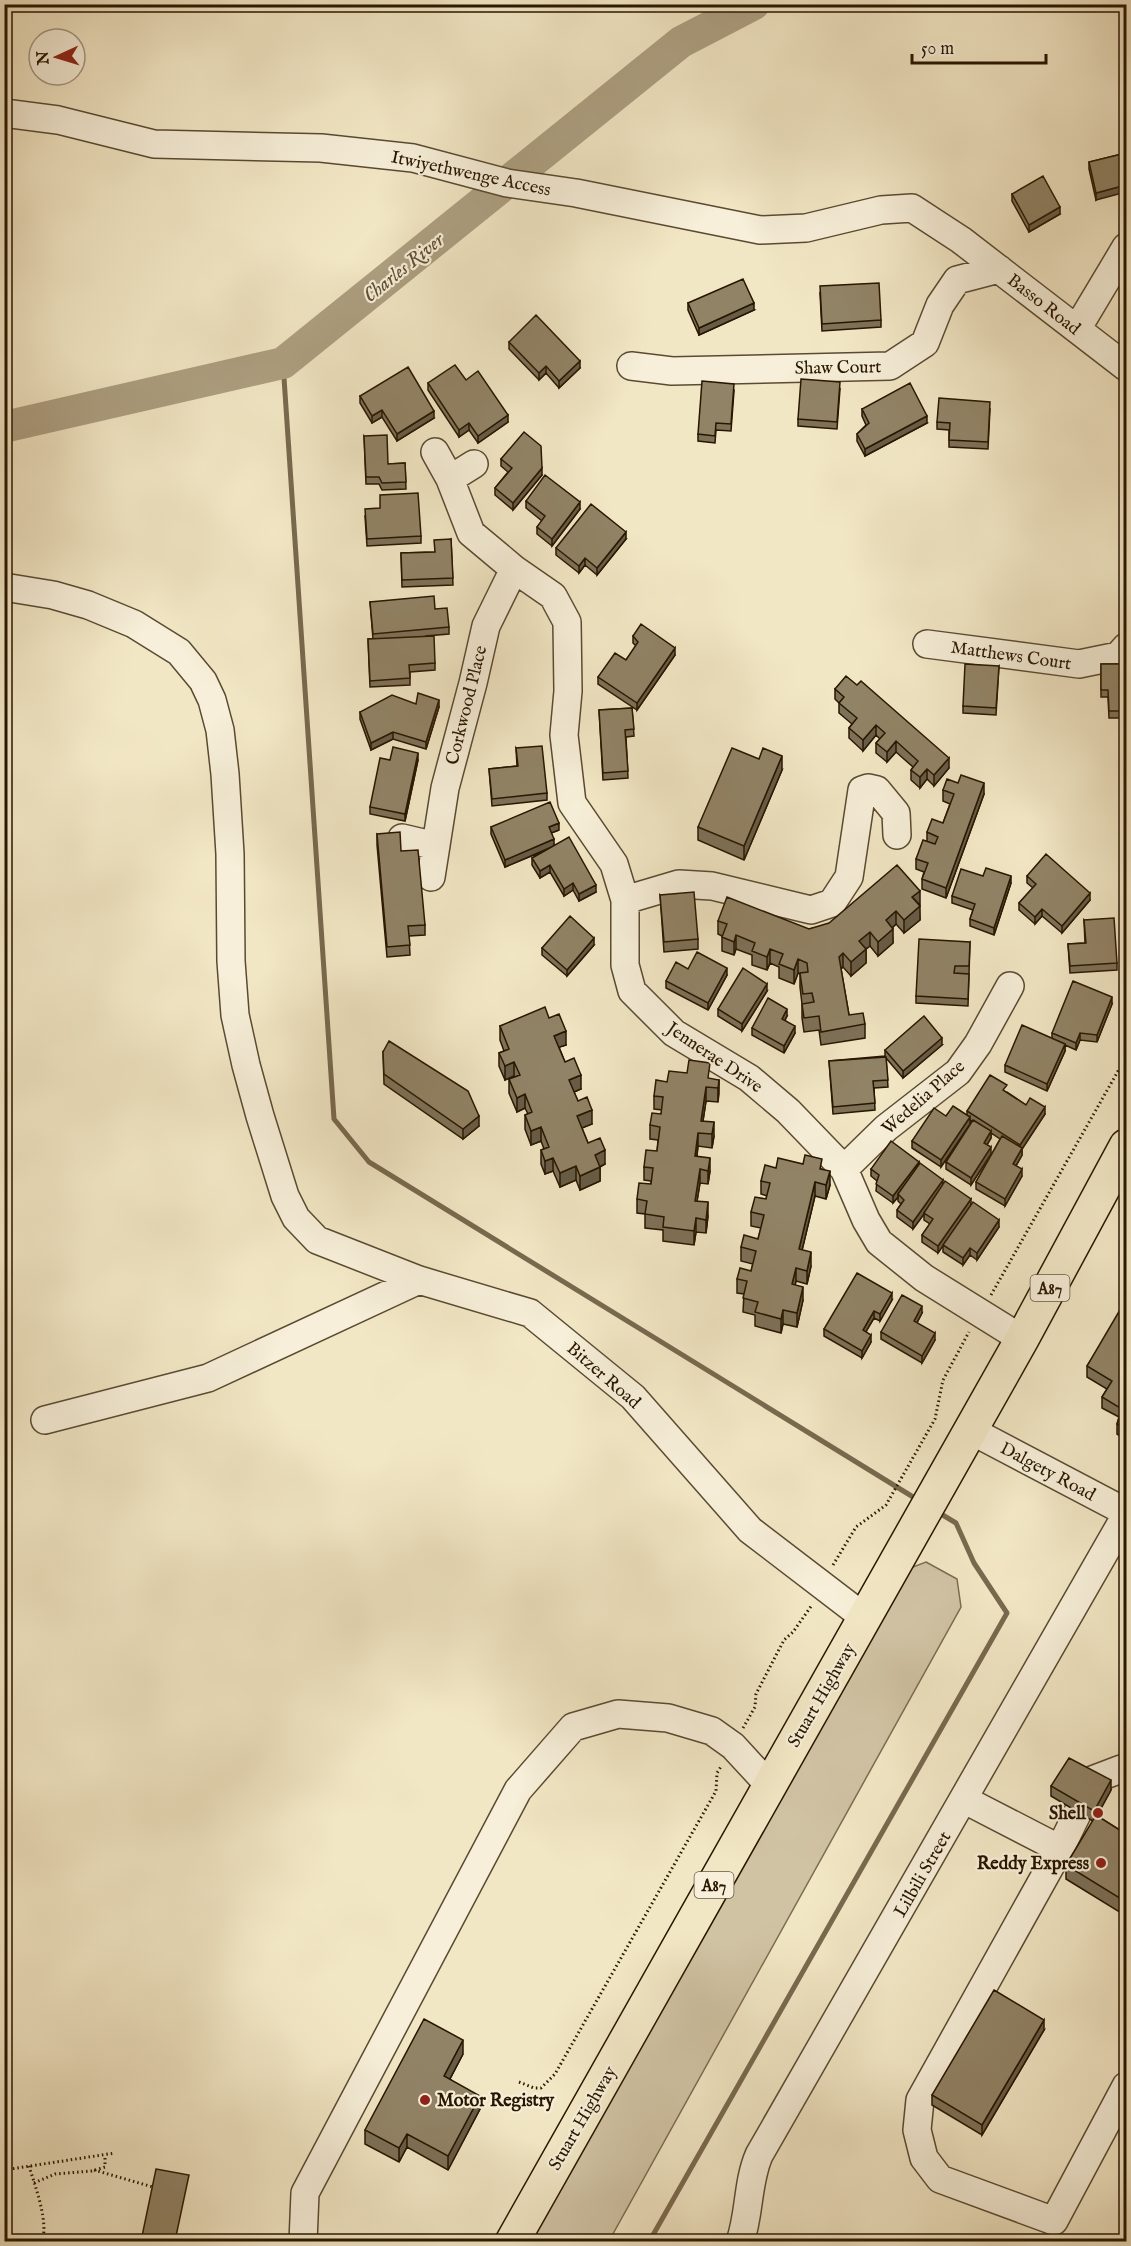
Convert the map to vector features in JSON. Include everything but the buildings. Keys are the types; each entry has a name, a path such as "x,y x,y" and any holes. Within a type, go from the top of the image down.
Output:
{"highway":[{"name":"Stuart Highway","path":"512,2241 1022,1339 1126,1146"}],"street":[{"name":"Itwiyethwenge Access","path":"4,113 58,120 154,144 321,148 413,158 507,183 576,193 760,230 806,228 881,210 912,208 961,240"},
{"name":"Basso Road","path":"961,240 1126,367"},
{"path":"1077,329 1126,248"},
{"name":"Shaw Court","path":"631,366 672,371 890,366 925,343 940,305 957,280 999,269"},
{"name":"Jennerae Drive","path":"435,452 450,479 471,533 514,569 553,596 567,622 568,691 564,735 572,803 614,864 625,900 625,965 632,991 674,1034 749,1078 788,1111 844,1169 866,1220 879,1242 924,1278 1022,1339"},
{"path":"450,479 474,464"},
{"name":"Corkwood Place","path":"431,877 445,788 486,626 514,569"},
{"name":"Bitzer Road","path":"4,586 53,595 88,605 134,624 179,652 203,681 212,700 220,730 225,774 230,854 231,961 237,1025 260,1116 285,1196 296,1218 317,1240 419,1280 530,1313 633,1397 750,1530 865,1618"},
{"name":"Matthews Court","path":"927,644 1079,664 1118,656 1126,646"},
{"path":"625,900 679,884 712,886 811,910 832,903 849,877 862,790 868,788 877,790 896,813 897,835"},
{"path":"402,838 435,846"},
{"name":"Wedelia Place","path":"844,1169 886,1128 958,1072 978,1044 1010,986"},
{"path":"45,1420 208,1378 419,1280"},
{"name":"Dalgety Road","path":"970,1430 1126,1514"},
{"name":"Lilbili Street","path":"740,2241 747,2219 754,2168 759,2155 965,1800 1126,1514"},
{"path":"303,2241 305,2193 518,1790 573,1727 618,1714 668,1718 712,1731 733,1746 770,1786"},
{"path":"1092,1780 1125,1767"},
{"path":"965,1800 1060,1849"},
{"path":"1078,1812 1060,1849 920,2100 916,2130 924,2158 940,2179 1054,2221 1126,2086"}],"path":[{"path":"519,2082 534,2088 541,2088 555,2074 716,1791 717,1773 755,1707 756,1694 784,1640 807,1613 856,1527 886,1505 935,1419 943,1380 1126,1057"},
{"path":"4,2170 116,2153"},
{"path":"34,2183 55,2174 105,2167 105,2155"},
{"path":"29,2166 43,2218 45,2234 42,2241"},
{"path":"94,2170 153,2187"}],"shaded area":[{"path":"926,1562 957,1579 961,1607 609,2241 512,2242 889,1576"}],"waterway":[{"name":"Charles River","path":"4,427 283,363 681,42 754,4"},
{"path":"283,363 334,1119 369,1162 918,1500"},
{"path":"649,2242 1007,1613 974,1563 956,1523 936,1511"}],"place":[{"name":"Shell","path":"1098,1813"},
{"name":"Reddy Express","path":"1101,1863"},
{"name":"Motor Registry","path":"425,2100"}]}
